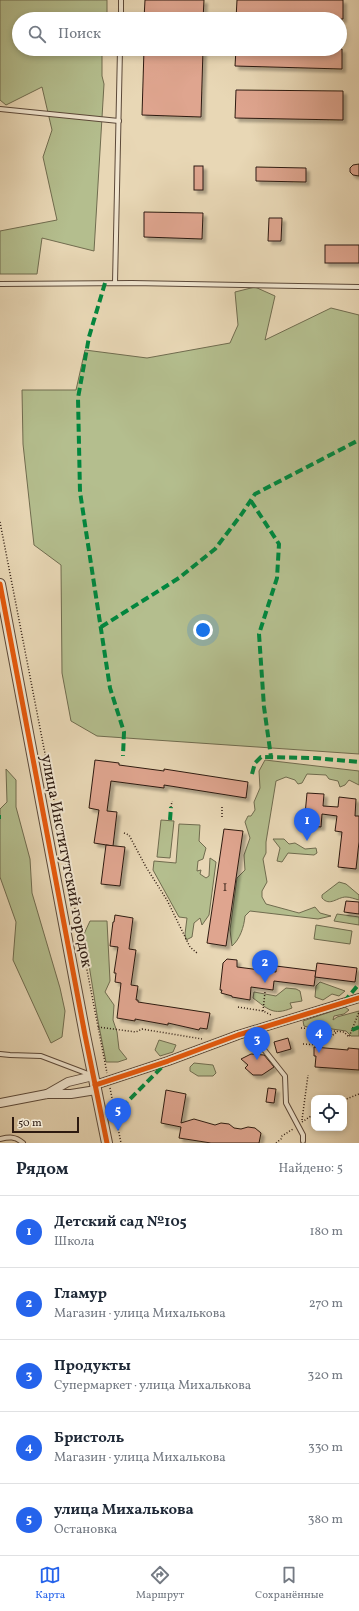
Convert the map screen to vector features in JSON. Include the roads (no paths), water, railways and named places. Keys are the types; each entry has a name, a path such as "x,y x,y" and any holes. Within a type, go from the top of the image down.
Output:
{"street":[{"name":"улица Институтский городок","path":"0,584 107,1143"},
{"path":"0,1103 47,1094 71,1094 95,1084 109,1081 250,1031 359,998"},
{"path":"47,1094 68,1082 95,1084"}],"lane":[{"path":"121,0 121,12"},
{"path":"115,283 120,56"},
{"path":"0,109 119,121"},
{"path":"0,284 115,283 359,286"},
{"path":"250,1031 285,1076 286,1103 303,1135 303,1141"},
{"path":"0,1054 41,1056 95,1084"},
{"path":"0,1139 10,1137 16,1138 23,1143"}],"place":[{"name":"Детский сад №105","path":"307,841"},
{"name":"Гламур","path":"265,983"},
{"name":"Бристоль","path":"319,1053"},
{"name":"Продукты","path":"257,1060"},
{"name":"улица Михалькова","path":"118,1131"}]}
